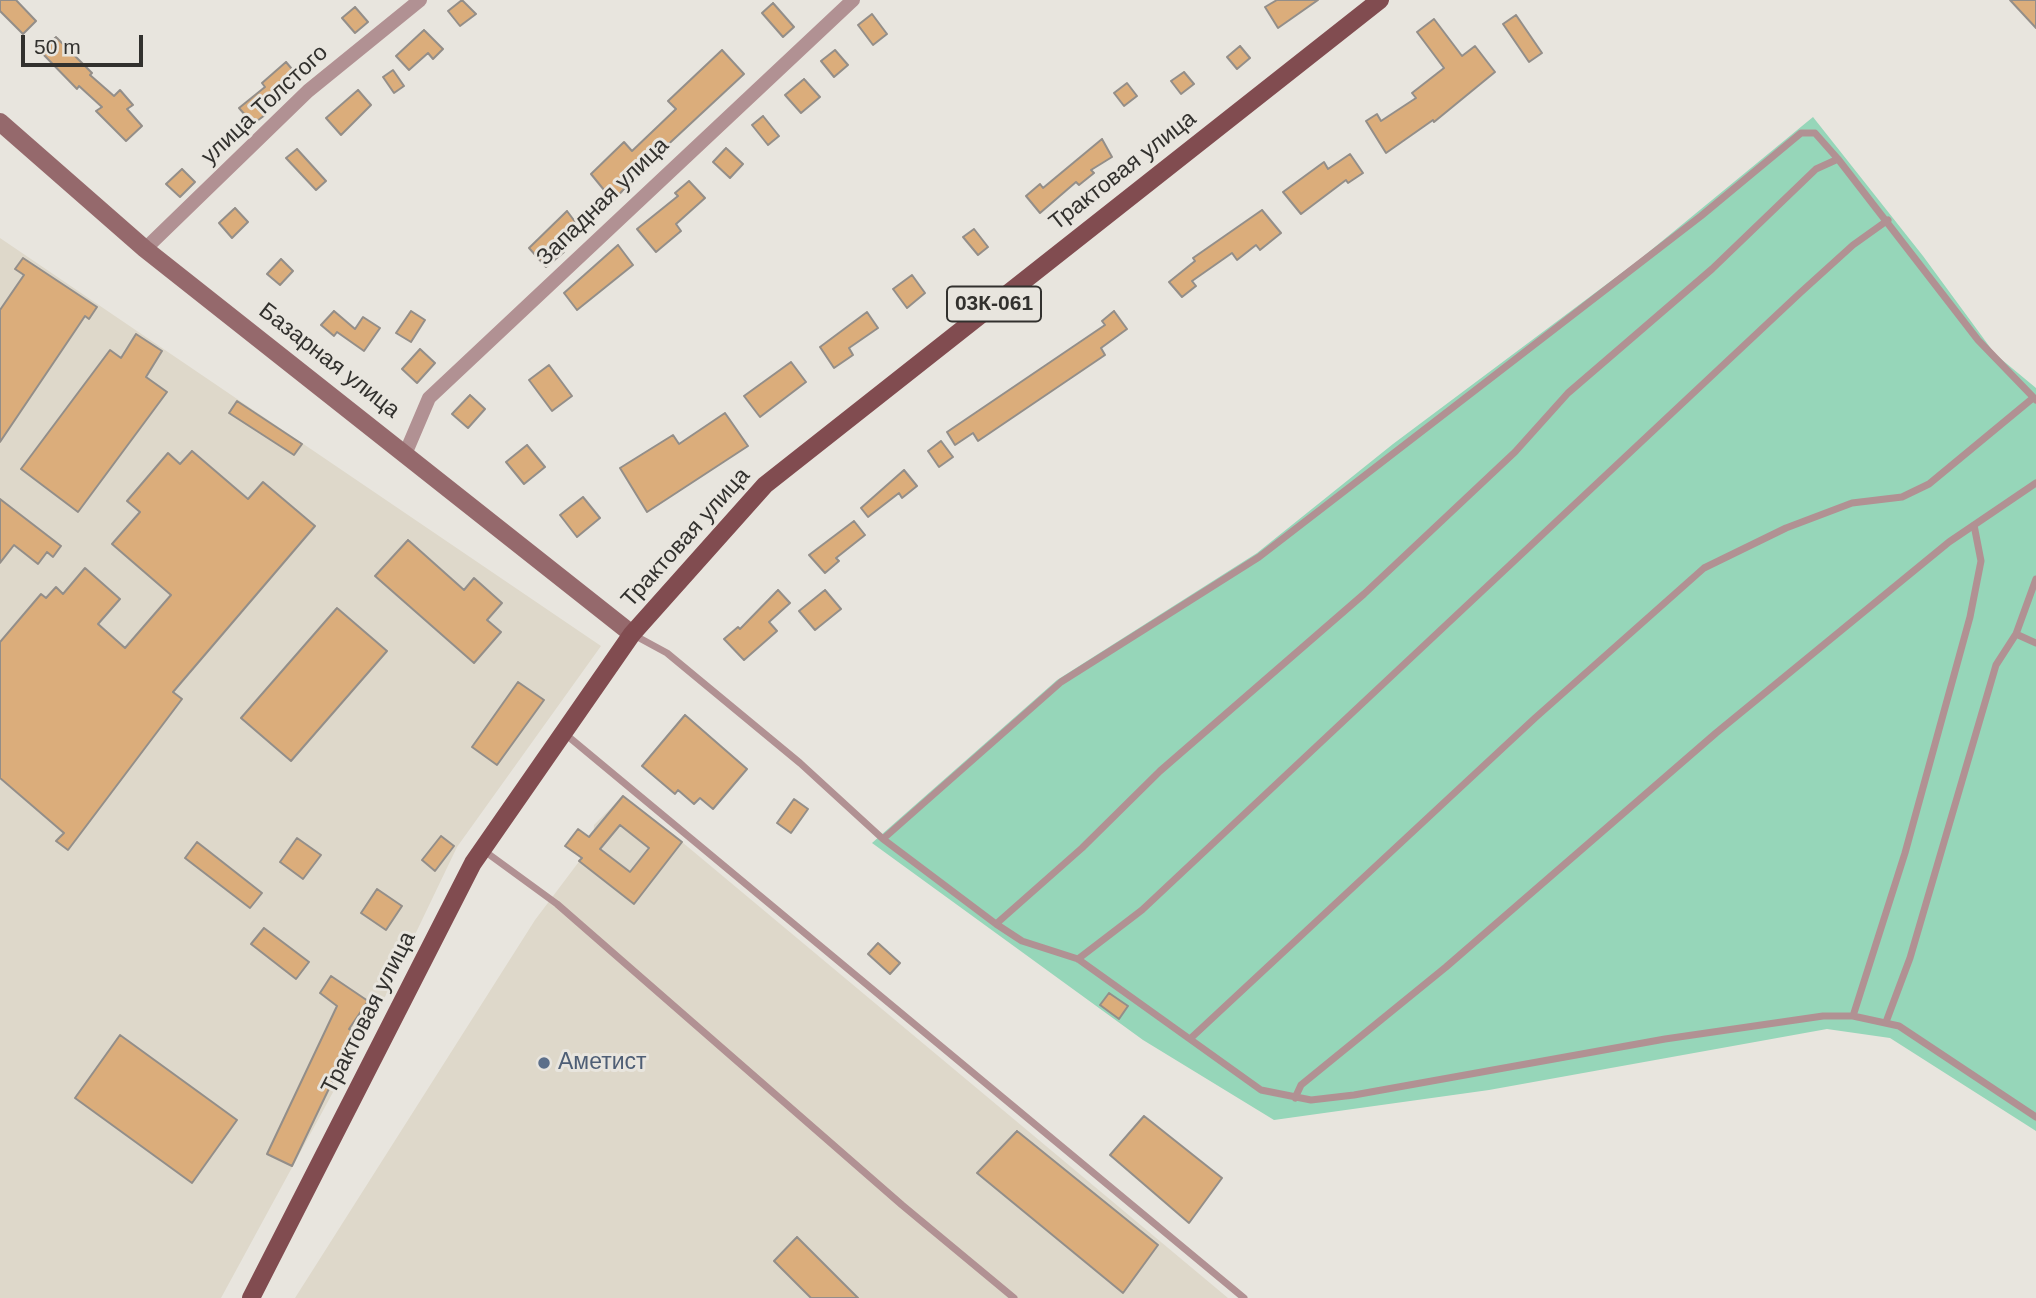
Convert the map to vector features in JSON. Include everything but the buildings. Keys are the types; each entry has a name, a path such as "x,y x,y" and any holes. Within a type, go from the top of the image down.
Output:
{"main road":[{"name":"Трактовая улица","path":"251,1298 483,850 632,634 765,485 1380,0"}],"street":[{"name":"улица Толстого","path":"145,249 308,91 420,0"},
{"name":"Западная улица","path":"406,452 429,398 853,0"},
{"name":"Базарная улица","path":"0,122 145,249 406,452 632,634"}],"lane":[{"path":"883,839 1060,682 1259,557 1701,216 1801,133 1815,133 1888,220 1978,340 2035,399 1929,484 1902,497 1841,507 1786,528 1704,568 1535,718 1191,1038"},
{"path":"996,924 1082,848 1160,771 1364,594 1515,452 1568,393 1712,269 1816,169 1838,159"},
{"path":"1078,959 1142,910 1800,293 1853,246 1888,220"},
{"path":"1294,1097 1301,1085 1457,958 1716,733 1949,542 2036,483"},
{"path":"1853,1016 1905,853 1970,617 1981,561 1975,525"},
{"path":"1886,1022 1910,958 1996,665 2016,634 2036,579"},
{"path":"632,634 667,653 800,763 883,839 996,924 1022,941 1078,959 1261,1090 1311,1100 1354,1095 1664,1039 1823,1016 1853,1016 1899,1026 2036,1117"},
{"path":"2016,634 2036,643"},
{"path":"564,733 1244,1298"},
{"path":"483,850 557,904 902,1205 1014,1298"}],"shaded area":[{"path":"0,238 601,646 457,847 387,993 221,1298 0,1298"},
{"path":"623,796 682,842 1228,1298 295,1298 535,920 593,843 594,825"}],"green space":[{"path":"1813,117 1923,256 1995,354 2036,388 2036,1131 1890,1038 1827,1029 1489,1090 1274,1120 1143,1040 872,843 1057,680 1257,553 1393,444 1639,260"}],"place":[{"name":"Аметист","path":"544,1063"}]}
